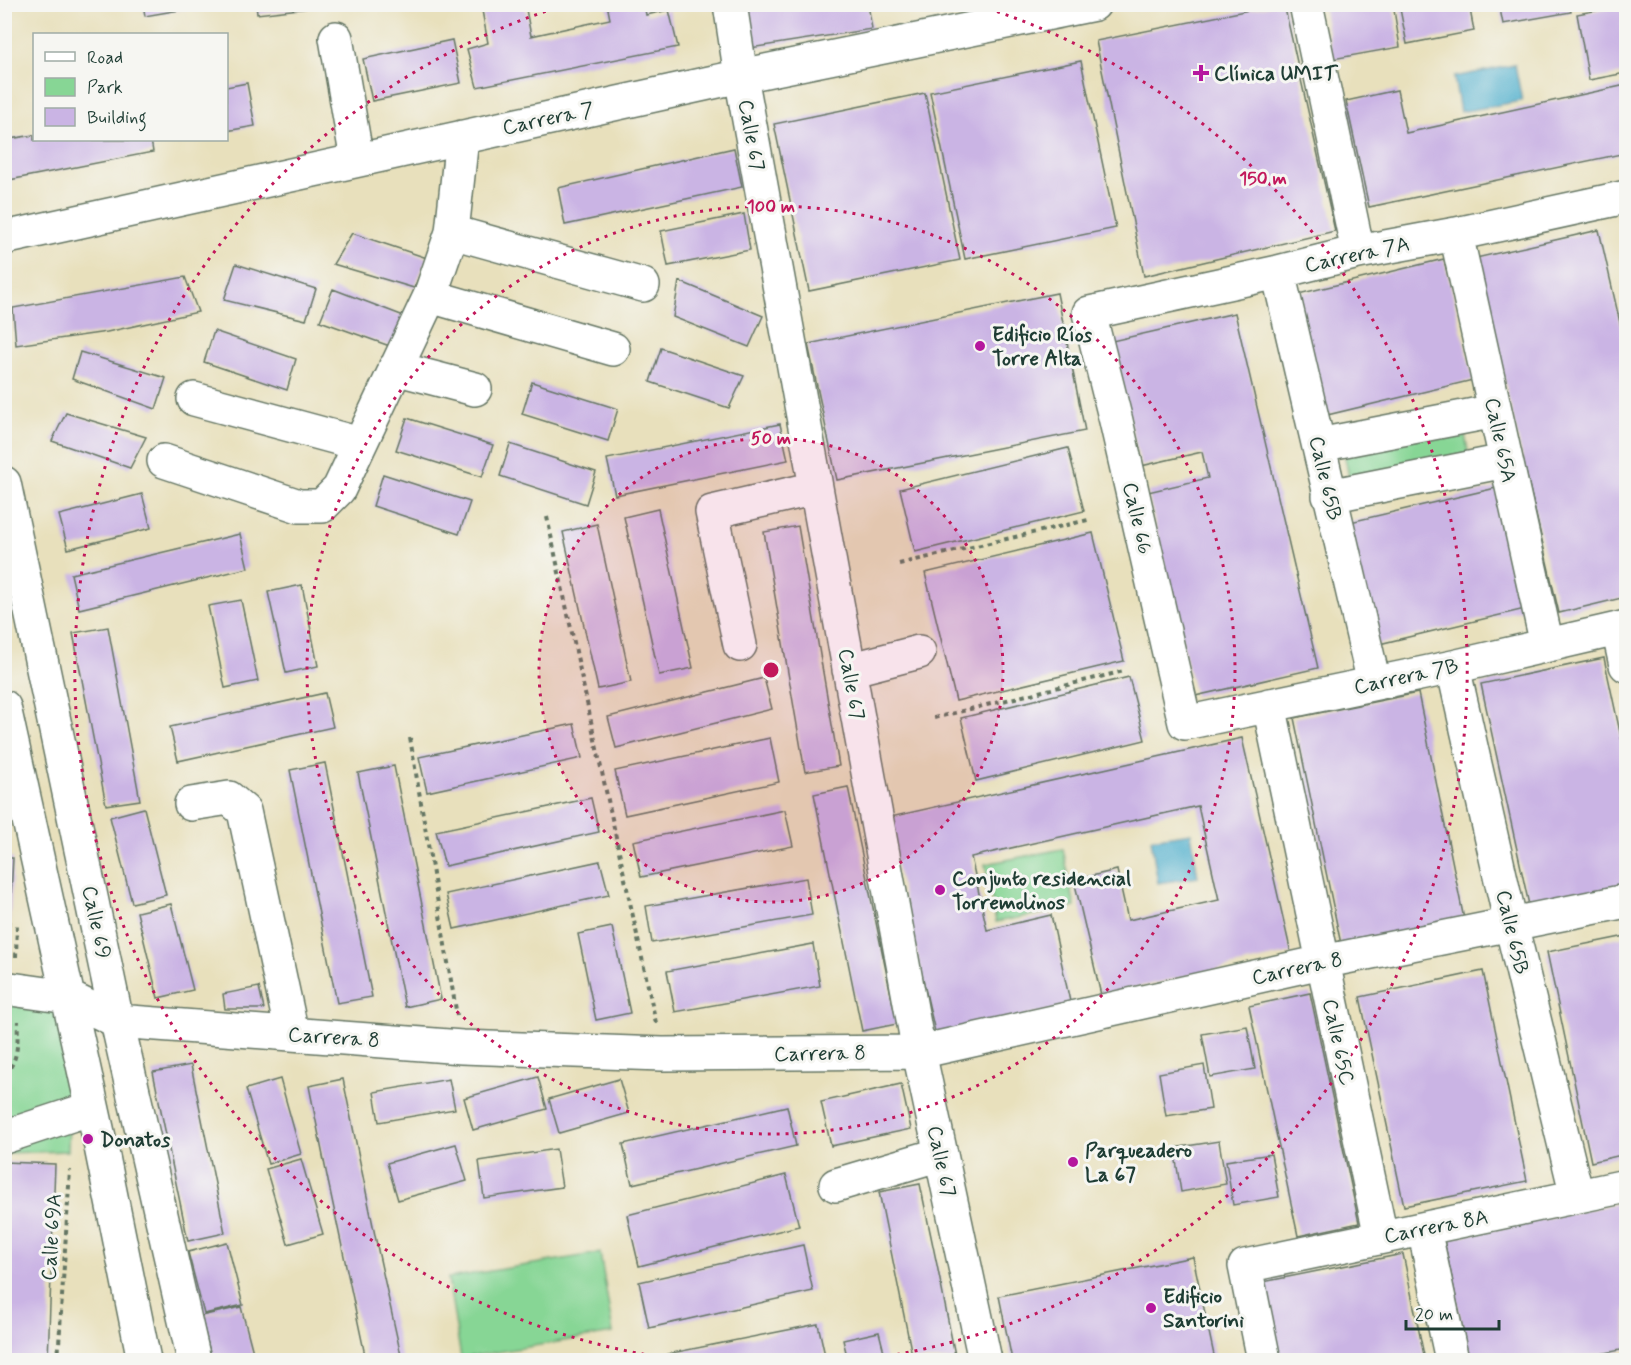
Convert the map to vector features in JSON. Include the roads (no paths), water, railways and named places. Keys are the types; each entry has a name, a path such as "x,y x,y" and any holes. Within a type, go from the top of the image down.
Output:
{"street":[{"name":"Calle 67","path":"730,4 741,76 919,1052 985,1360"},
{"name":"Carrera 7","path":"4,238 741,76 1094,4"},
{"path":"1306,4 1358,252"},
{"path":"336,38 357,160"},
{"path":"164,460 299,506 322,506 339,489 430,296 452,232 462,137"},
{"name":"Carrera 7A","path":"1089,313 1278,272 1358,252 1626,198"},
{"path":"452,232 643,285"},
{"name":"Calle 65A","path":"1456,234 1547,645"},
{"name":"Calle 65B","path":"1278,272 1374,683"},
{"path":"430,296 613,349"},
{"name":"Calle 66","path":"1089,313 1185,723"},
{"path":"395,368 475,389"},
{"path":"194,399 360,444"},
{"path":"1319,445 1495,411"},
{"path":"1329,496 1505,461"},
{"name":"Calle 69","path":"4,483 117,1021 194,1360"},
{"path":"740,645 712,512 816,489"},
{"path":"1622,628 1626,665"},
{"name":"Carrera 7B","path":"1185,723 1453,667 1622,628"},
{"path":"849,670 919,652"},
{"name":"Calle 65B","path":"1453,667 1511,924 1577,1196"},
{"name":"Calle 65C","path":"1269,705 1381,1237"},
{"path":"4,707 92,1108 144,1360"},
{"path":"191,804 229,798 244,811 292,1034"},
{"name":"Carrera 8","path":"12,989 68,997 117,1021 462,1047 662,1054 919,1052 1322,962 1626,901"},
{"path":"4,1137 92,1108"},
{"path":"836,1185 941,1154"},
{"name":"Carrera 8A","path":"1264,1360 1245,1266 1626,1186"},
{"path":"1424,1229 1452,1360"}],"water":[{"path":"1515,65 1522,101 1460,112 1454,77"},
{"path":"1191,833 1198,877 1158,883 1151,839"}],"place":[{"name":"Clínica UMIT","path":"1201,73"},
{"name":"Edificio Ríos Torre Alta","path":"980,346"},
{"name":"Conjunto residencial Torremolinos","path":"940,890"},
{"name":"Donatos","path":"88,1139"},
{"name":"Parqueadero La 67","path":"1073,1162"},
{"name":"Edificio Santorini","path":"1151,1308"}]}
